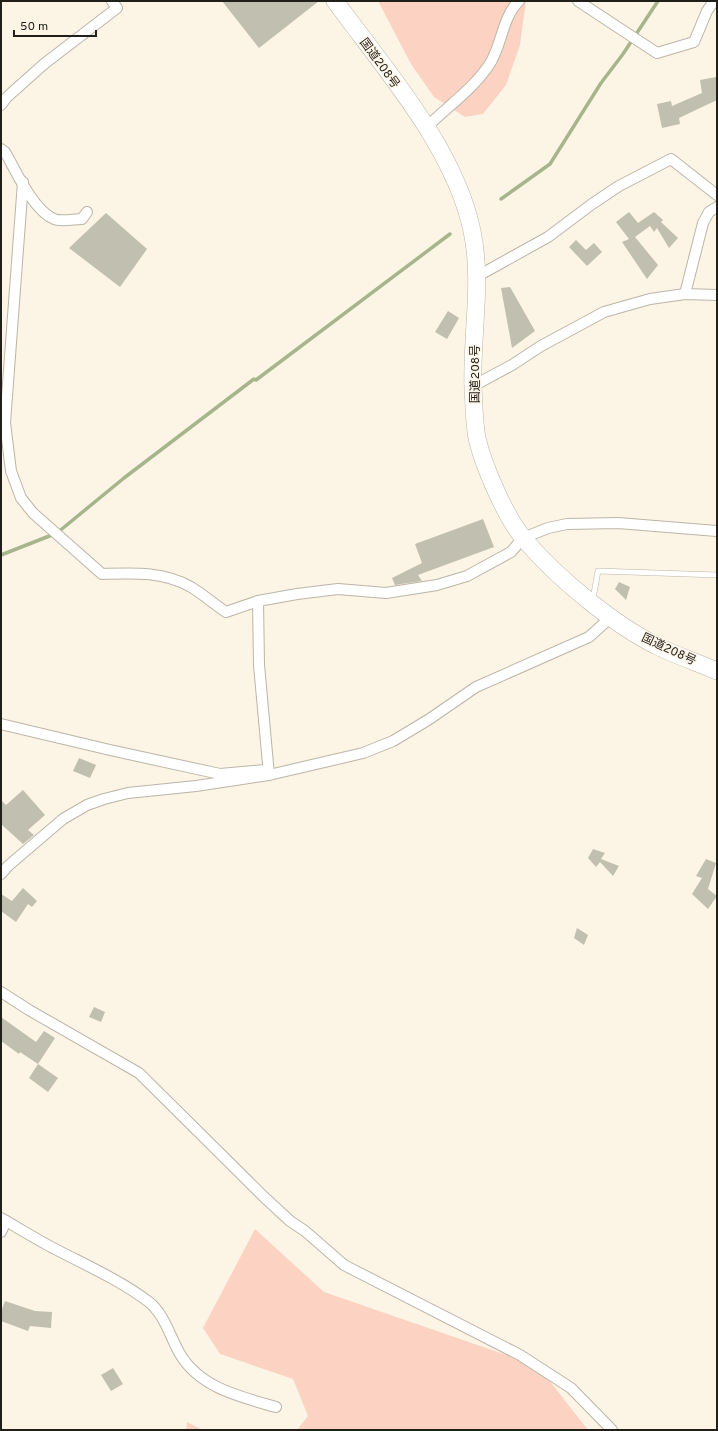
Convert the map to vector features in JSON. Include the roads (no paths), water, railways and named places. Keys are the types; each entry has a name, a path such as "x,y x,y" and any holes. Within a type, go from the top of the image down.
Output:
{"highway":[{"name":"国道208号","path":"334,1 427,127 462,195 472,232 476,277 473,386 477,438 493,482 523,538 569,584 610,618 658,647 717,671"}],"street":[{"path":"1,105 7,97 44,64 117,8 112,1"},
{"path":"427,127 471,86 489,65 510,15 519,1"},
{"path":"578,1 657,53 694,42 707,11 714,1"},
{"path":"1,149 23,182 30,196 44,213 55,219 82,219 87,212"},
{"path":"476,277 548,237 619,186 671,159 717,195"},
{"path":"23,182 3,423 11,471 21,498 34,512 102,574 146,572 174,579 190,587 226,612 258,601 297,594 338,589 386,593 437,585 467,576 511,552 523,538 548,528 567,524 618,523 717,531"},
{"path":"685,294 703,223 709,212 717,208"},
{"path":"473,386 512,366 555,338 604,312 650,299 685,294 717,295"},
{"path":"258,601 259,665 268,772"},
{"path":"1,874 8,866 64,819 98,801 128,794 204,785 363,753 393,741 428,720 476,687 549,653 589,637 610,618"},
{"path":"1,724 220,774 268,772"},
{"path":"1,992 29,1010 139,1073 264,1197 336,1259 380,1285 520,1354 571,1388 612,1430"},
{"path":"1,1232 3,1219 59,1251 129,1287 151,1304 160,1314 181,1355 197,1375 214,1386 238,1396 276,1407"}],"lane":[{"path":"592,602 598,571 717,575"}],"waterway":[{"path":"501,199 550,164 601,83 623,54 658,1"},
{"path":"1,555 57,533 124,478 254,379 256,380 450,234"}]}
